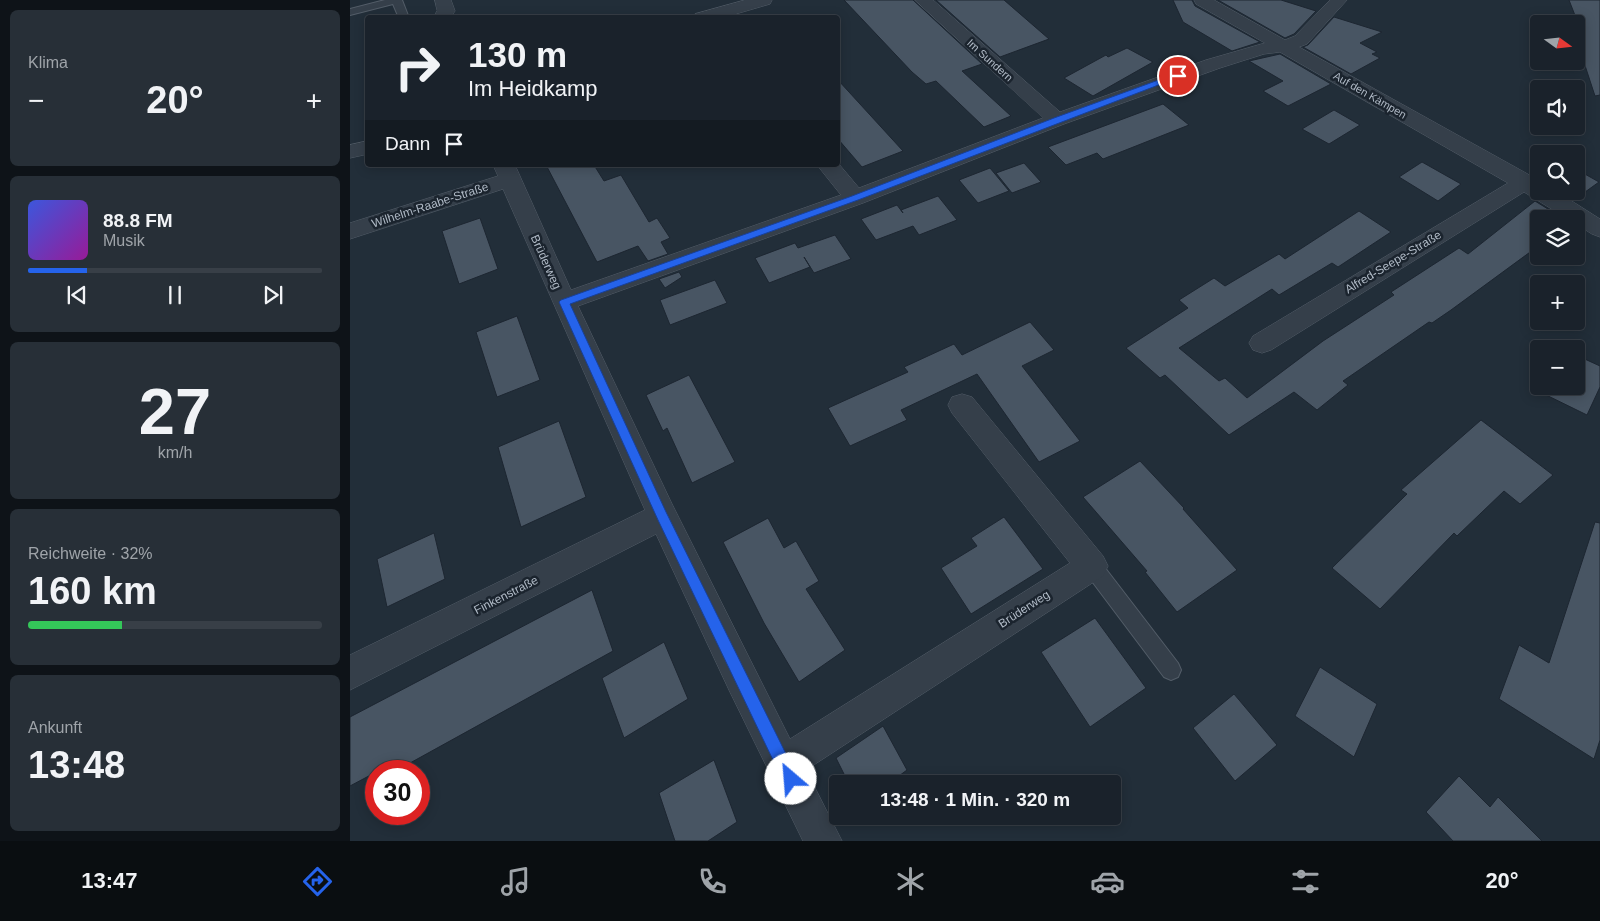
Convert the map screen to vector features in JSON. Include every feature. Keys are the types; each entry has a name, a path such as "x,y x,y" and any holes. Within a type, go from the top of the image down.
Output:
{"street":[{"path":"443,0 446,11 443,15"},
{"path":"712,15 764,0"},
{"name":"Im Sundern","path":"923,0 1057,120"},
{"name":"Auf den Kämpen","path":"1202,0 1530,186"},
{"path":"564,302 855,198 1057,120 1213,64 1262,49 1285,46 1301,40 1338,0"},
{"path":"350,152 365,148"},
{"path":"830,167 855,198"},
{"name":"Wilhelm-Raabe-Straße","path":"350,231 507,172"},
{"name":"Brüderweg","path":"507,172 662,516 783,764 823,841"},
{"name":"Alfred-Seepe-Straße","path":"1262,343 1530,190"},
{"name":"Auf den Kämpen","path":"1553,200 1600,229"},
{"path":"962,405 1092,566"},
{"name":"Finkenstraße","path":"350,673 662,516"},
{"name":"Brüderweg","path":"783,764 1092,566"}],"lane":[{"path":"350,12 397,0 403,15"},
{"path":"1092,566 1171,670"}],"building":[{"path":"844,0 913,0 982,64 962,71 1011,116 984,127 936,81 926,84 912,72"},
{"path":"936,0 1004,0 1049,39 1000,57"},
{"path":"1173,0 1192,0 1195,6 1260,42 1232,51 1183,22"},
{"path":"1218,0 1281,0 1316,11 1294,34 1285,38"},
{"path":"1569,0 1600,0 1600,95 1595,96 1585,65 1585,15 1575,15"},
{"path":"1334,17 1382,32 1360,43 1377,52 1372,54 1380,58 1351,74 1303,47 1308,45"},
{"path":"1127,48 1153,62 1093,96 1064,78 1106,55 1108,57"},
{"path":"1280,54 1331,84 1288,106 1263,91 1283,81 1249,61"},
{"path":"840,82 903,151 862,167 840,141"},
{"path":"1163,104 1189,125 1103,159 1097,153 1066,165 1048,147"},
{"path":"1334,110 1360,125 1329,144 1302,129"},
{"path":"1422,162 1461,184 1438,201 1399,177"},
{"path":"1024,163 1041,182 1012,193 996,173"},
{"path":"547,167 595,167 604,181 621,175 649,222 657,218 670,238 661,242 668,254 648,261 638,246 597,262"},
{"path":"990,168 1009,191 978,203 959,180"},
{"path":"1585,174 1599,182 1585,192"},
{"path":"938,196 957,220 919,235 913,226 876,240 861,219 897,205 903,213 901,210"},
{"path":"1535,201 1550,210 1530,210 1530,252 1451,310 1432,323 1429,322 1343,381 1348,385 1317,410 1294,392 1229,435 1165,375 1160,378 1126,348 1188,308 1179,300 1214,278 1225,286 1279,254 1285,259 1359,211 1391,232 1338,267 1332,263 1279,295 1272,289 1179,348 1219,381 1225,378 1247,398 1323,341 1394,295 1391,292 1459,248 1468,254"},
{"path":"480,218 498,269 459,284 442,231"},
{"path":"835,235 851,259 814,273 804,257 810,267 769,283 755,258 795,243 798,248"},
{"path":"679,272 682,277 665,288 659,279"},
{"path":"715,280 727,303 670,325 660,300"},
{"path":"517,316 540,380 497,397 476,332"},
{"path":"1030,322 1054,350 1022,366 1080,441 1039,462 977,374 901,410 907,420 850,446 828,408 908,372 904,367 954,344 962,355"},
{"path":"1585,359 1600,366 1600,387 1587,415 1546,395 1585,395"},
{"path":"689,375 735,462 692,483 667,428 663,431 646,395"},
{"path":"1481,420 1553,475 1520,504 1504,491 1457,536 1454,533 1380,609 1332,568 1407,494 1401,490"},
{"path":"559,421 586,497 521,527 498,447"},
{"path":"1140,461 1184,508 1237,570 1177,612 1145,572 1147,571 1083,497"},
{"path":"1004,517 1043,569 971,614 941,568 977,546 971,538"},
{"path":"768,518 784,548 796,541 819,581 806,589 845,650 799,682 764,623 723,542"},
{"path":"1595,522 1600,523 1600,740 1594,759 1499,699 1519,645 1549,663"},
{"path":"434,533 445,579 387,607 377,559"},
{"path":"592,590 613,651 415,760 365,760 365,778 350,786 350,717"},
{"path":"1095,618 1146,688 1090,727 1041,652"},
{"path":"664,642 688,699 624,738 602,678"},
{"path":"1320,667 1377,704 1354,757 1295,716"},
{"path":"1234,694 1277,745 1235,781 1193,728"},
{"path":"883,726 907,770 900,775 844,775 836,758"},
{"path":"714,760 737,822 708,841 675,841 659,793"},
{"path":"1459,776 1490,807 1498,797 1542,841 1453,841 1426,812"}],"route":[{"path":"791,779 662,516 564,302 855,198 1057,120 1178,76"}]}
